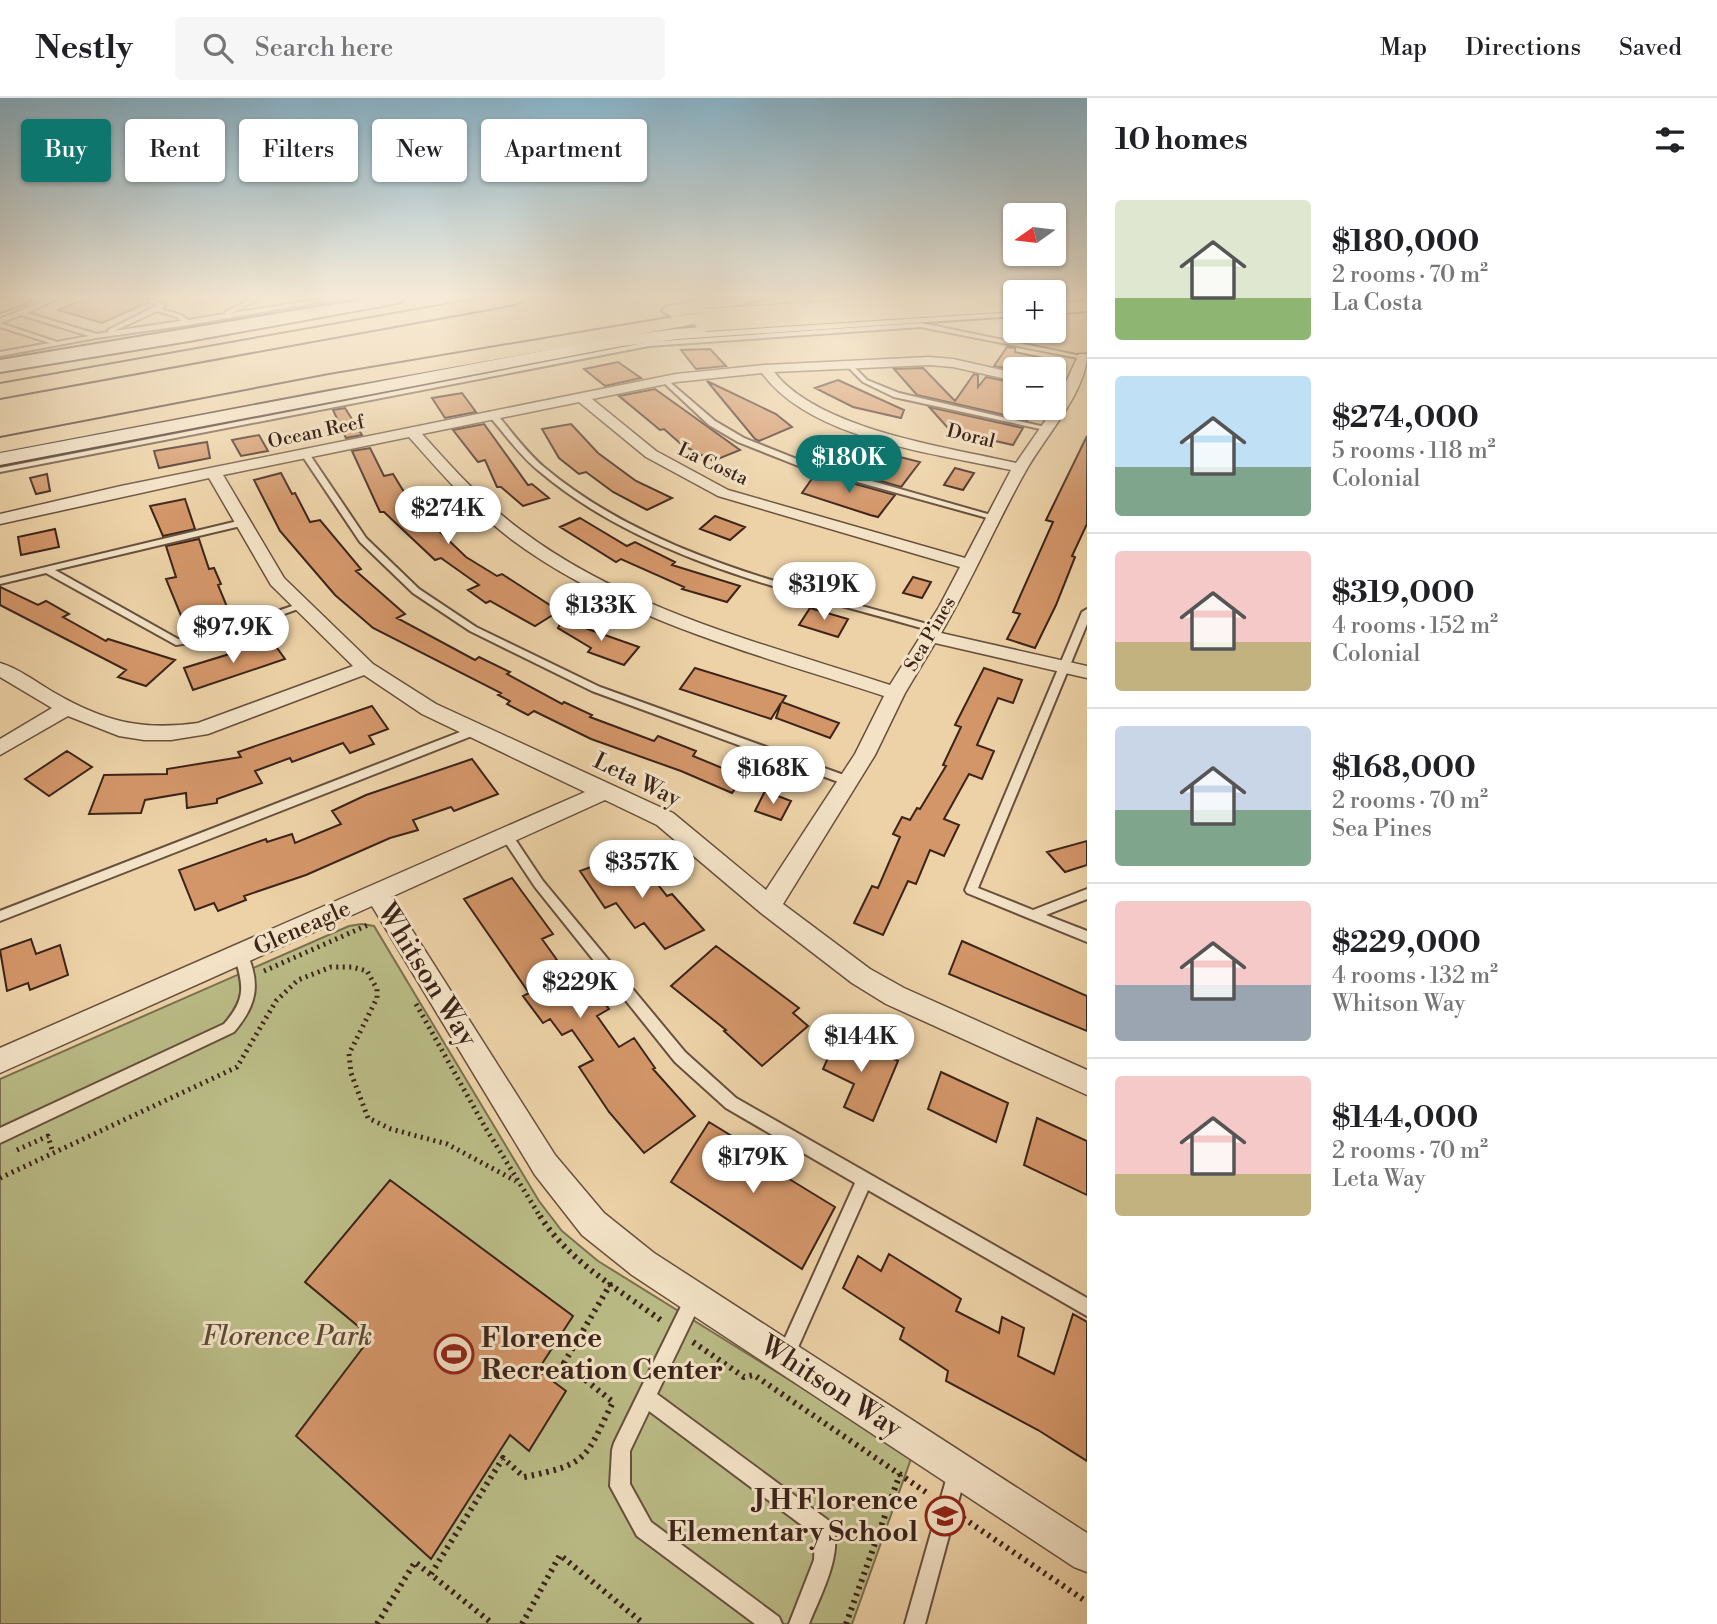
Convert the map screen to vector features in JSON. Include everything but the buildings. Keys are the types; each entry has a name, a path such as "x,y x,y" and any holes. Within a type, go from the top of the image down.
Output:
{"highway":[{"path":"0,380 57,369"},
{"path":"0,391 121,369"},
{"path":"0,429 315,369"},
{"path":"0,445 372,369"}],"main road":[{"path":"0,459 473,369"}],"street":[{"name":"Ocean Reef","path":"0,519 121,491 664,380 763,369"},
{"name":"Doral","path":"765,369 788,395 839,421 1020,468"},
{"name":"Ocean Reef","path":"977,369 1003,375"},
{"name":"La Costa","path":"581,397 651,454 723,493 969,564"},
{"name":"Sea Pines","path":"769,906 865,755 895,693 932,633 1048,420"},
{"path":"412,432 460,485 499,520 550,558 665,615 895,693"},
{"name":"Leta Way","path":"215,473 277,581 366,668 429,709 665,819 769,906 861,976 895,996 1087,1083"},
{"path":"932,633 1087,673"},
{"path":"0,669 67,708 101,724 140,735 183,733 226,721 366,668"},
{"path":"0,748 67,708"},
{"name":"Gleneagle","path":"0,1061 241,955 373,908 507,836 604,792"},
{"name":"Whitson Way","path":"373,908 545,1165 593,1224 643,1264 1087,1554"}],"lane":[{"path":"0,470 519,369"},
{"path":"853,369 865,381 897,395 1045,428"},
{"path":"664,380 712,423 741,440 799,463 994,517"},
{"path":"492,414 540,468 582,500 640,532 717,563 932,633"},
{"path":"305,454 363,540 416,591 473,629 596,689 848,781"},
{"path":"0,581 242,523"},
{"path":"48,570 176,642 213,637 301,606"},
{"path":"1087,612 1066,668 971,890 1087,937"},
{"path":"0,916 473,731"},
{"path":"507,836 539,884 680,1056 731,1103 1087,1307"},
{"path":"1033,915 1087,894"},
{"path":"0,1136 229,1028 241,1015 248,1000 248,978 241,955"},
{"path":"785,1357 864,1181"},
{"path":"695,1297 621,1450 620,1486 644,1529 772,1624"},
{"path":"646,1397 825,1530 824,1560 799,1624"},
{"path":"915,1624 958,1470"}],"path":[{"path":"248,978 373,908"},
{"path":"0,1178 237,1067 281,994 298,980 317,971 352,967 367,971 377,989 373,1010 349,1054 351,1073 368,1118 391,1129 447,1144 517,1181"},
{"path":"12,1152 48,1136 53,1153"},
{"path":"431,1574 503,1458 524,1477 546,1473 578,1460 590,1451 613,1402 564,1363 611,1283"},
{"path":"846,1624 900,1474 1087,1602"},
{"path":"522,1624 560,1555 644,1624"},
{"path":"377,1624 415,1562 493,1624"}],"green space":[{"name":"Florence Park","path":"349,926 374,926 539,1201 562,1231 598,1261 912,1456 852,1624 0,1624 0,1079"}],"place":[{"name":"Florence Recreation Center","path":"454,1354"},
{"name":"J H Florence Elementary School","path":"945,1516"}]}
